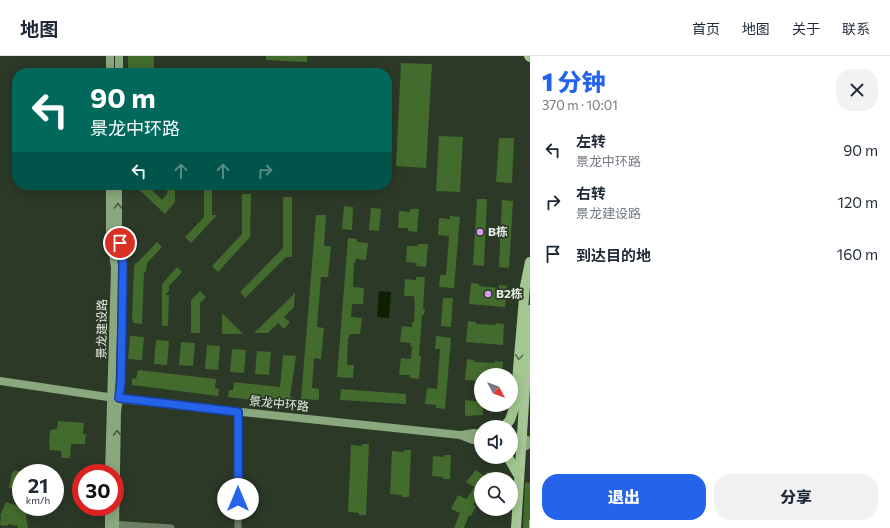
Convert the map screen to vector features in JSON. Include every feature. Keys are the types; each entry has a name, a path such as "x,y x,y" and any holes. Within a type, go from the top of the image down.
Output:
{"main road":[{"path":"110,56 110,68"},
{"path":"119,56 119,68"},
{"name":"景龙建设路","path":"110,190 110,233 115,268 115,398 110,464"},
{"name":"景龙建设路","path":"112,526 118,412 115,398 121,382 123,264 118,232 118,190"},
{"path":"509,420 513,414 525,286 530,262"},
{"path":"516,528 523,443 530,310"},
{"name":"景龙中环路","path":"0,382 94,396 238,412 460,435 474,433"},
{"name":"景龙中环路","path":"460,435 474,440"},
{"path":"513,464 519,478"},
{"path":"110,516 112,526"}],"street":[{"path":"238,412 238,528"},
{"path":"112,526 171,528"}],"shaded area":[{"path":"379,291 391,292 389,318 377,317"}],"building":[{"path":"128,56 154,56 154,68 128,68"},
{"path":"266,56 307,56 307,62 266,60"},
{"path":"401,63 432,64 426,168 396,166"},
{"path":"439,136 463,137 460,192 436,191"},
{"path":"499,138 514,138 512,183 496,182"},
{"path":"139,190 152,190 162,200 167,194 168,190 175,190 175,202 165,214"},
{"path":"204,190 212,190 212,215 217,215 191,243 185,237 204,217"},
{"path":"242,194 251,194 250,237 218,272 212,266 242,234"},
{"path":"283,197 292,197 292,257 286,257 245,298 240,292 283,248"},
{"name":"B栋","path":"477,199 487,199 484,266 473,265"},
{"path":"502,200 513,201 509,268 499,267"},
{"path":"344,206 353,207 352,230 342,229"},
{"path":"371,208 381,209 379,231 369,230"},
{"path":"410,209 419,209 417,232 408,231 408,228 398,228 399,211 410,212"},
{"path":"316,215 326,215 324,246 331,246 328,277 321,277 317,327 324,328 321,359 314,358 312,388 319,389 319,400 301,399"},
{"path":"450,216 460,217 454,288 439,287 440,275 446,275 449,236 438,235 439,218 450,219"},
{"path":"348,238 357,239 357,242 368,243 366,260 356,259 354,263 353,287 364,288 363,304 352,304 351,317 362,318 360,334 350,334 348,338 347,365 354,365 353,378 337,377"},
{"path":"157,242 162,247 147,263 146,272 144,272 142,324 133,323 134,266 135,263 137,263"},
{"path":"418,244 428,244 426,267 416,266 417,263 406,262 407,246 418,246"},
{"path":"177,267 182,272 169,286 169,291 165,295 169,295 168,326 162,326 162,284"},
{"path":"416,277 425,277 423,309 425,309 424,315 422,315 419,379 410,378 410,375 399,375 401,358 411,359 412,346 410,346 411,343 400,342 402,326 412,327 412,322 414,322 415,300 414,296 404,296 405,279 416,280"},
{"name":"B2栋","path":"471,283 479,284 479,286 499,288 499,285 507,286 505,307 469,304"},
{"path":"200,291 206,297 200,303 200,333 191,333 191,300"},
{"path":"295,293 294,307 284,317 290,322 284,329 278,323 268,333 254,333"},
{"path":"443,298 453,298 451,327 441,326"},
{"path":"222,313 243,334 222,334"},
{"path":"468,321 476,322 476,324 504,324 503,345 466,342"},
{"path":"130,336 144,337 142,360 128,359"},
{"path":"436,336 451,338 445,409 436,408 436,405 425,404 427,388 437,389 440,349 435,349"},
{"path":"156,340 169,341 167,365 154,364"},
{"path":"181,342 195,343 193,366 179,365"},
{"path":"207,345 220,346 218,370 205,369"},
{"path":"232,349 246,350 244,373 230,372"},
{"path":"257,351 271,352 269,375 255,374"},
{"path":"283,355 296,356 290,397 294,398 293,405 228,397 229,390 233,390 234,382 280,387"},
{"path":"467,359 474,360 474,362 503,362 503,368 474,368 474,381 465,380"},
{"path":"138,370 216,379 215,388 219,389 218,396 132,385 132,378 136,379"},
{"path":"341,389 406,394 406,404 340,400"},
{"path":"465,400 474,401 474,412 483,412 483,415 465,416"},
{"path":"58,421 84,423 83,434 86,434 85,444 71,444 70,458 62,458 61,451 49,450 50,430 57,429"},
{"path":"362,444 369,444 366,515 348,512 351,445 362,446"},
{"path":"404,450 411,450 409,497 390,494 392,451 404,452"},
{"path":"444,455 451,455 450,479 432,476 433,456 444,457"},
{"path":"12,472 12,489 9,488"},
{"path":"474,472 474,487 466,482"},
{"path":"525,482 530,483 530,528 523,528"},
{"path":"474,487 474,510 471,516 469,515 464,528 454,528 460,513 451,509 458,495 466,499"},
{"path":"6,502 12,504 12,516 26,516 28,528 18,528 18,526 8,524 8,526 0,525 0,516"}],"railway":[{"path":"519,528 525,407 530,359"},
{"path":"530,520 530,528"}],"place":[{"name":"B栋","path":"480,232"},
{"name":"B2栋","path":"488,294"}],"route":[{"path":"120,243 123,264 121,382 119,398 238,412 238,499"}]}
